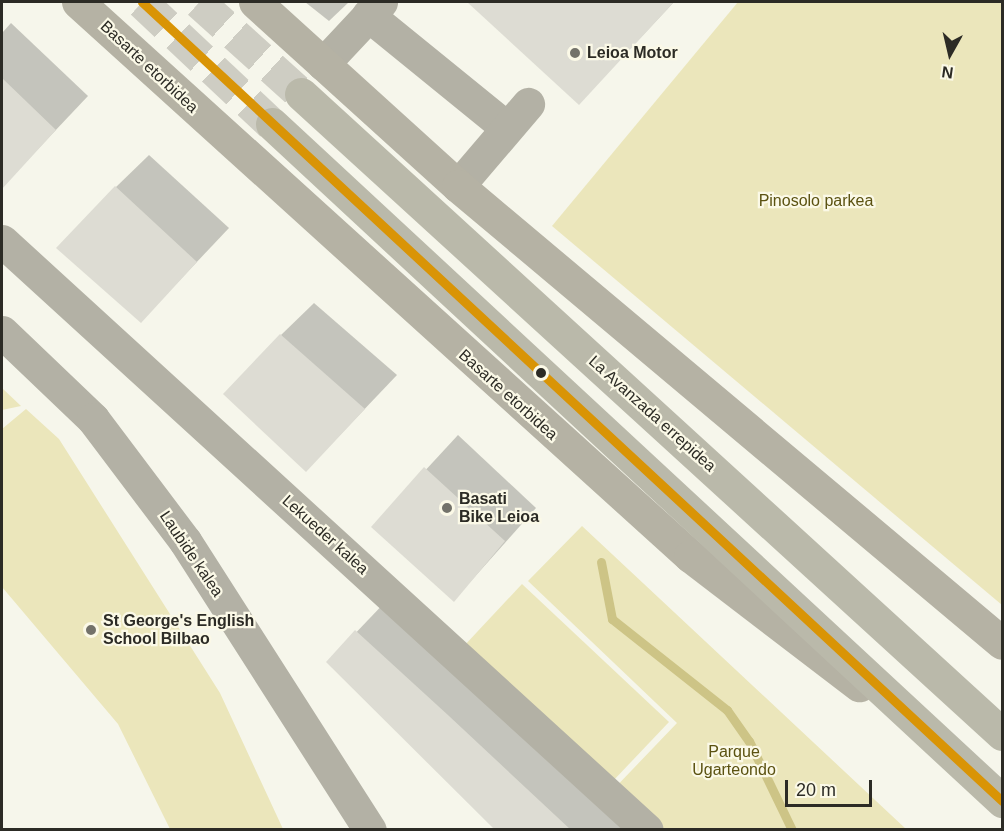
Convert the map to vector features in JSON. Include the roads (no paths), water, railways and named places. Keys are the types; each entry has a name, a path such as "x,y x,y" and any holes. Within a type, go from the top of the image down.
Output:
{"highway":[{"name":"La Avanzada errepidea","path":"301,94 1002,734"},
{"path":"272,123 1002,801"},
{"path":"908,648 1002,720"}],"main road":[{"name":"Basarte etorbidea","path":"78,2 690,556 961,762"},
{"path":"255,2 458,186 1002,643"}],"street":[{"path":"323,64 375,8 517,116 458,186"},
{"name":"Lekueder kalea","path":"2,241 647,830"},
{"name":"Laubide kalea","path":"2,332 93,419 185,541 370,830"}],"waterway":[{"path":"601,562 612,619 727,710 749,741 792,830"}],"tunnel":[{"path":"142,2 272,124"},
{"path":"199,2 301,94"}],"place":[{"name":"Leioa Motor","path":"575,53"},
{"name":"Basati Bike Leioa","path":"447,508"},
{"name":"St George's English School Bilbao","path":"91,630"}],"park label":[{"name":"Pinosolo parkea","path":"816,201"},
{"name":"Parque Ugarteondo","path":"734,761"}]}
